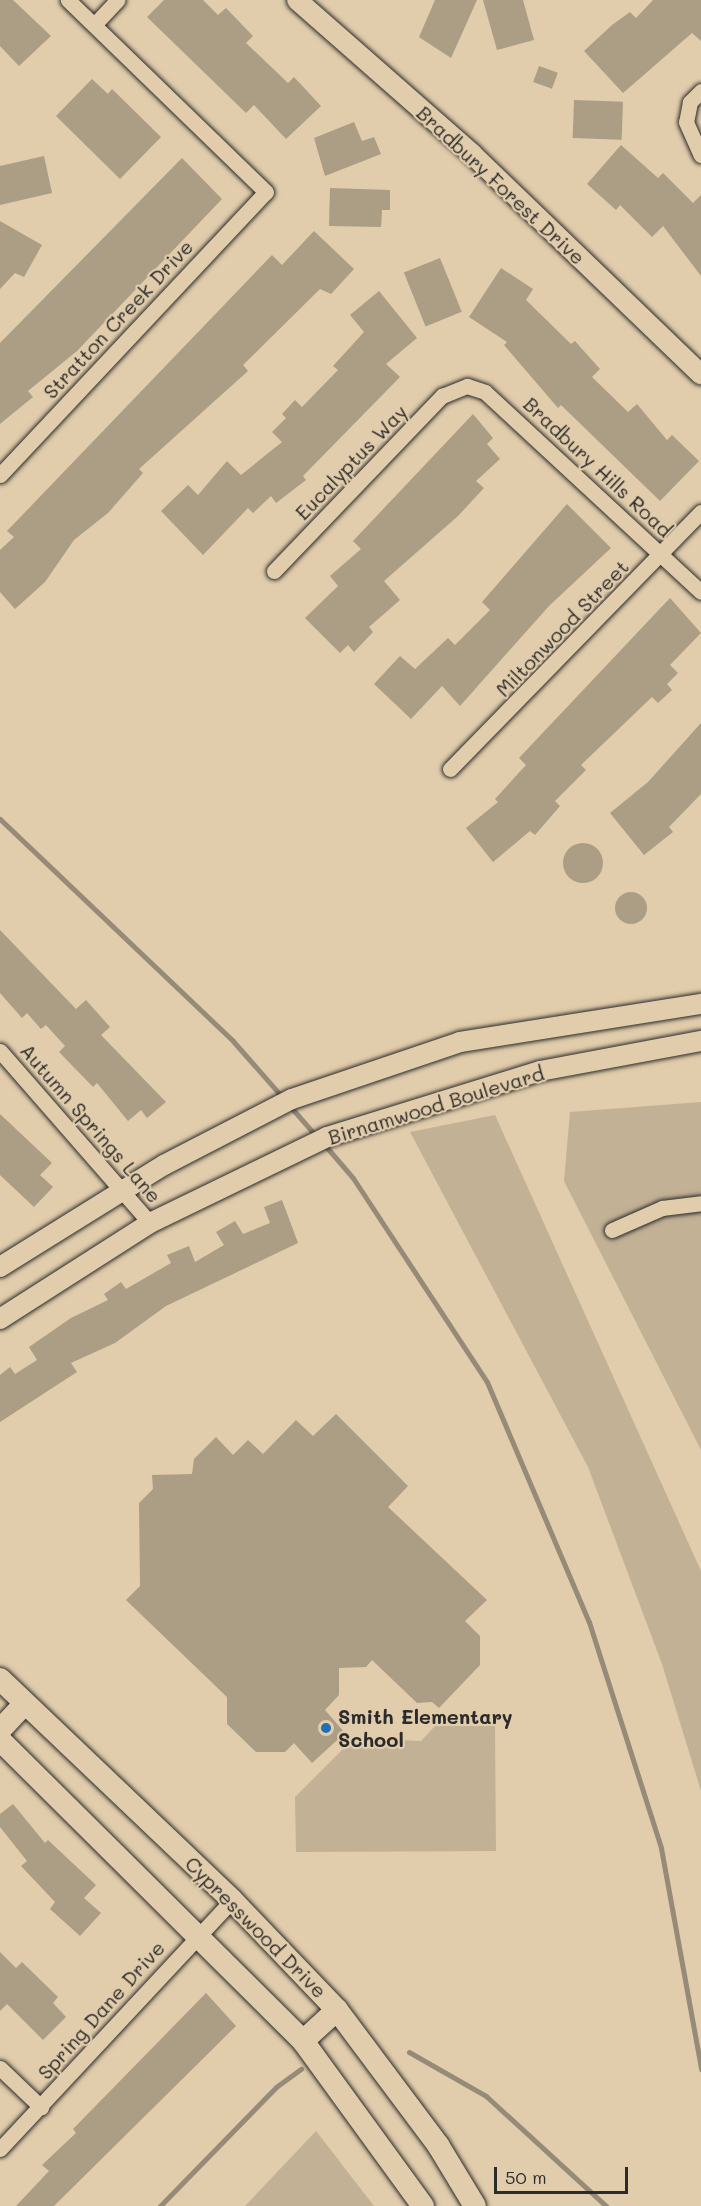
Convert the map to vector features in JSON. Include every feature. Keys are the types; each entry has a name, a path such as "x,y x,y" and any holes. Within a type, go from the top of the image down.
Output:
{"main road":[{"name":"Cypresswood Drive","path":"0,1679 232,1900 337,2010 438,2145 475,2206"},
{"path":"0,1730 24,1704"},
{"path":"0,1740 198,1934 303,2041 423,2206"},
{"path":"303,2041 337,2010"}],"street":[{"path":"68,0 95,24 117,0"},
{"name":"Bradbury Forest Drive","path":"297,0 472,154 701,374"},
{"name":"Stratton Creek Drive","path":"0,475 266,192 95,24"},
{"path":"701,91 690,102 686,122 701,155"},
{"name":"Bradbury Hills Road","path":"460,387 485,392 701,592"},
{"name":"Eucalyptus Way","path":"274,571 442,396 460,387"},
{"name":"Miltonwood Street","path":"450,769 701,512"},
{"path":"0,1267 122,1191 292,1099 460,1042 701,1004"},
{"name":"Birnamwood Boulevard","path":"0,1319 150,1223 249,1178 327,1137 418,1106 540,1071 701,1041"},
{"name":"Autumn Springs Lane","path":"0,1052 150,1223"},
{"path":"612,1230 662,1208 701,1203"},
{"name":"Spring Dane Drive","path":"0,2149 232,1900"},
{"path":"0,2068 41,2107"}],"shaded area":[{"path":"701,1102 701,1450 564,1181 570,1112"},
{"path":"495,1115 701,1571 701,1791 662,1664 588,1467 410,1132"},
{"path":"435,1726 495,1726 496,1851 296,1852 295,1797 354,1738 421,1741"},
{"path":"316,2131 374,2206 245,2206"}],"building":[{"path":"0,0 13,0 51,36 19,66 0,46"},
{"path":"164,0 203,0 218,15 226,8 253,36 246,43 288,83 294,77 321,106 286,139 254,105 246,113 147,17"},
{"path":"435,0 477,0 451,58 419,37"},
{"path":"483,0 523,0 534,40 497,50"},
{"path":"653,0 701,0 701,41 692,33 623,93 584,51 630,12 636,18"},
{"path":"539,66 558,73 552,89 533,82"},
{"path":"92,79 108,94 112,89 161,137 120,179 56,116"},
{"path":"574,100 623,102 622,140 573,138"},
{"path":"354,122 362,141 374,137 381,154 325,176 314,138"},
{"path":"621,145 658,178 663,173 693,203 701,195 701,276 663,226 652,237 620,205 616,210 587,184"},
{"path":"44,156 52,193 0,205 0,166"},
{"path":"182,158 222,199 77,351 28,391 33,397 0,424 0,343"},
{"path":"330,188 390,190 390,210 382,210 381,227 329,226"},
{"path":"0,221 42,245 24,277 15,273 0,289"},
{"path":"314,231 354,269 331,294 320,289 243,365 248,371 139,469 143,473 108,513 74,540 45,582 15,609 0,592 0,550 14,537 7,531 272,255 282,265"},
{"path":"440,258 462,312 426,326 404,273"},
{"path":"501,268 533,289 526,300 571,344 575,341 600,369 592,377 628,412 637,404 667,440 672,435 699,461 660,501 561,405 558,408 504,345 507,342 469,317"},
{"path":"379,291 417,338 386,364 400,377 303,476 306,480 276,503 271,496 253,513 248,508 203,555 161,511 188,485 198,495 227,461 241,475 282,442 272,432 286,418 282,414 295,400 302,407 338,370 333,366 364,332 350,315"},
{"path":"473,414 493,438 487,444 500,459 476,481 484,488 458,516 384,581 400,600 369,627 373,632 354,652 348,645 340,653 305,618 338,586 330,576 361,549 353,541"},
{"path":"567,504 611,548 549,606 460,706 442,686 411,719 374,684 400,656 415,669 448,638 455,645 490,610 482,602"},
{"path":"670,598 701,633 670,665 678,673 667,684 672,690 658,703 652,697 581,765 586,770 555,801 560,806 535,835 530,831 493,862 466,828 498,802 495,799 526,765 519,758"},
{"path":"701,723 701,794 669,827 673,832 644,855 610,813 648,782"},
{"path":"583,843 597,849 603,863 597,877 583,883 569,877 563,863 569,849"},
{"path":"631,892 642,897 647,908 642,919 631,924 620,919 615,908 620,897"},
{"path":"0,930 76,1009 86,1000 110,1027 101,1035 166,1102 147,1118 141,1110 128,1121 97,1083 93,1087 59,1052 65,1046 46,1025 41,1029 27,1013 22,1018 0,993"},
{"path":"0,1114 52,1163 40,1175 53,1187 34,1207 0,1175"},
{"path":"282,1200 298,1243 166,1306 115,1343 71,1363 77,1372 0,1422 0,1375 10,1367 15,1374 37,1360 29,1347 71,1318 108,1300 104,1294 121,1282 126,1289 171,1263 167,1255 189,1246 195,1262 224,1245 216,1232 235,1221 243,1234 270,1223 264,1207"},
{"path":"336,1414 408,1486 388,1507 487,1600 465,1621 480,1636 480,1665 439,1708 432,1702 417,1703 372,1660 366,1667 339,1668 339,1695 325,1710 345,1733 312,1763 294,1743 285,1752 256,1752 227,1724 227,1697 126,1600 140,1586 139,1503 153,1489 152,1475 192,1474 194,1459 216,1437 233,1455 248,1440 263,1454 296,1420 313,1436"},
{"path":"13,1804 45,1843 48,1840 96,1885 84,1898 101,1913 80,1936 50,1909 55,1902 21,1866 27,1861 0,1827 0,1814"},
{"path":"0,1952 16,1968 22,1962 58,1997 53,2003 66,2017 43,2040 7,2004 0,2011"},
{"path":"206,1993 236,2026 54,2206 16,2206 49,2171 42,2165 76,2133 73,2129"}],"waterway":[{"path":"0,819 233,1041 283,1098"},
{"path":"289,1105 316,1136"},
{"path":"323,1143 353,1178 487,1382 589,1622 661,1848 701,2069"},
{"path":"409,2052 486,2096 606,2206"},
{"path":"160,2206 276,2087 301,2069"}],"place":[{"name":"Smith Elementary School","path":"326,1728"}]}
